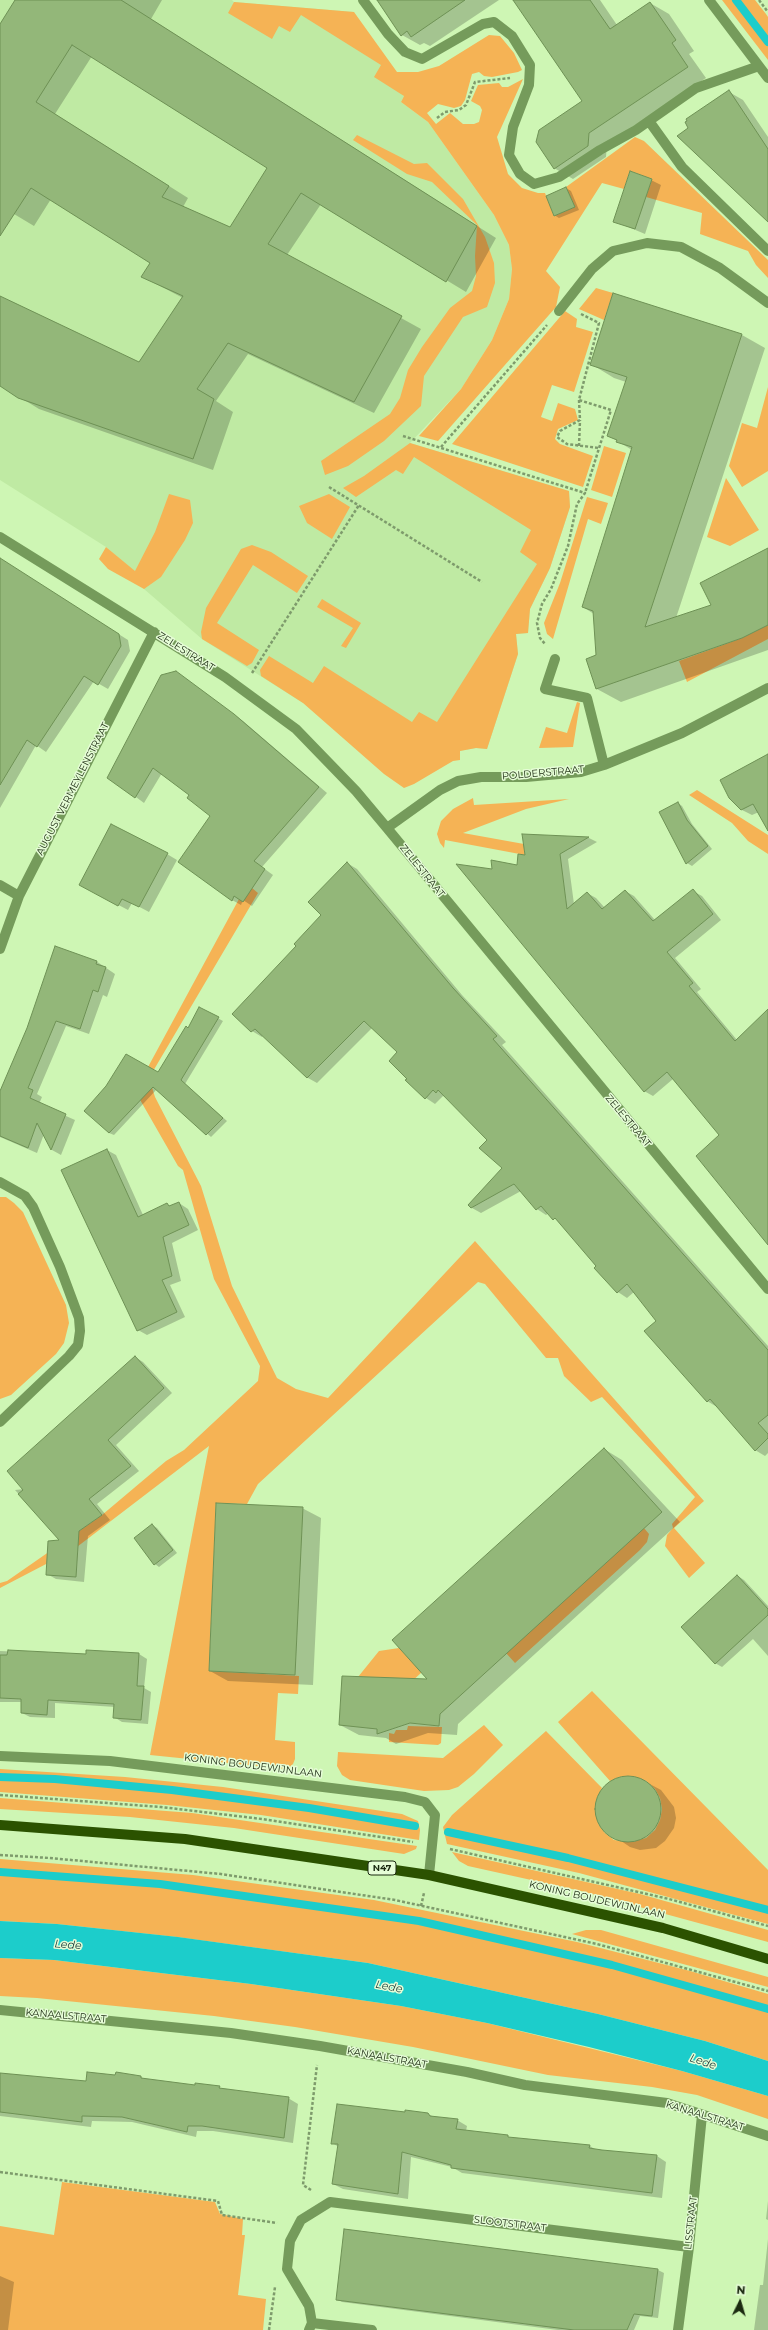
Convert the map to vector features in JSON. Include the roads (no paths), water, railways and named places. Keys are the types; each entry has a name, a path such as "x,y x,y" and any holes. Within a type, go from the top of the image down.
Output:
{"main road":[{"name":"KONING BOUDEWIJNLAAN","path":"0,1825 185,1839 429,1875 662,1928 768,1959"}],"street":[{"path":"363,0 388,34 405,52 422,59 483,24 494,22 512,36 530,65 529,85 513,127 509,155 520,174 534,184 558,177 649,121 696,88 759,66"},
{"path":"709,0 768,78"},
{"path":"649,121 682,167 768,250"},
{"path":"559,311 592,269 613,251 647,243 681,247 720,268 768,304"},
{"name":"ZELESTRAAT","path":"0,537 242,688 296,729 356,791 768,1289"},
{"name":"AUGUST VERMEYLENSTRAAT","path":"0,950 19,896 154,632"},
{"path":"555,659 545,689 587,698 604,765"},
{"name":"POLDERSTRAAT","path":"387,828 440,790 458,781 481,777 526,777 582,772 604,765 682,734 768,688"},
{"path":"0,886 19,896"},
{"path":"0,1182 25,1196 33,1207 60,1267 79,1318 80,1331 78,1345 69,1356 0,1422"},
{"name":"KONING BOUDEWIJNLAAN","path":"0,1756 110,1761 404,1796 425,1802 435,1815 429,1875"},
{"name":"KANAALSTRAAT","path":"0,2010 223,2032 320,2046 467,2072 525,2085 667,2103 768,2136"},
{"name":"LISSTRAAT","path":"678,2330 689,2247 702,2115"},
{"name":"SLOOTSTRAAT","path":"310,2326 309,2306 287,2269 290,2241 301,2220 330,2202 689,2247"},
{"path":"310,2326 372,2330"}],"water":[{"name":"Lede","path":"0,1921 57,1924 178,1937 368,1963 598,2014 705,2041 768,2061 768,2096 682,2071 589,2047 487,2023 401,2006 251,1984 54,1960 0,1958"}],"waterway":[{"path":"736,0 768,42"},
{"path":"0,1777 55,1779 172,1790 309,1808 415,1826"},
{"path":"448,1832 568,1858 768,1910"},
{"path":"0,1872 160,1884 419,1921 612,1965 768,2009"}]}
